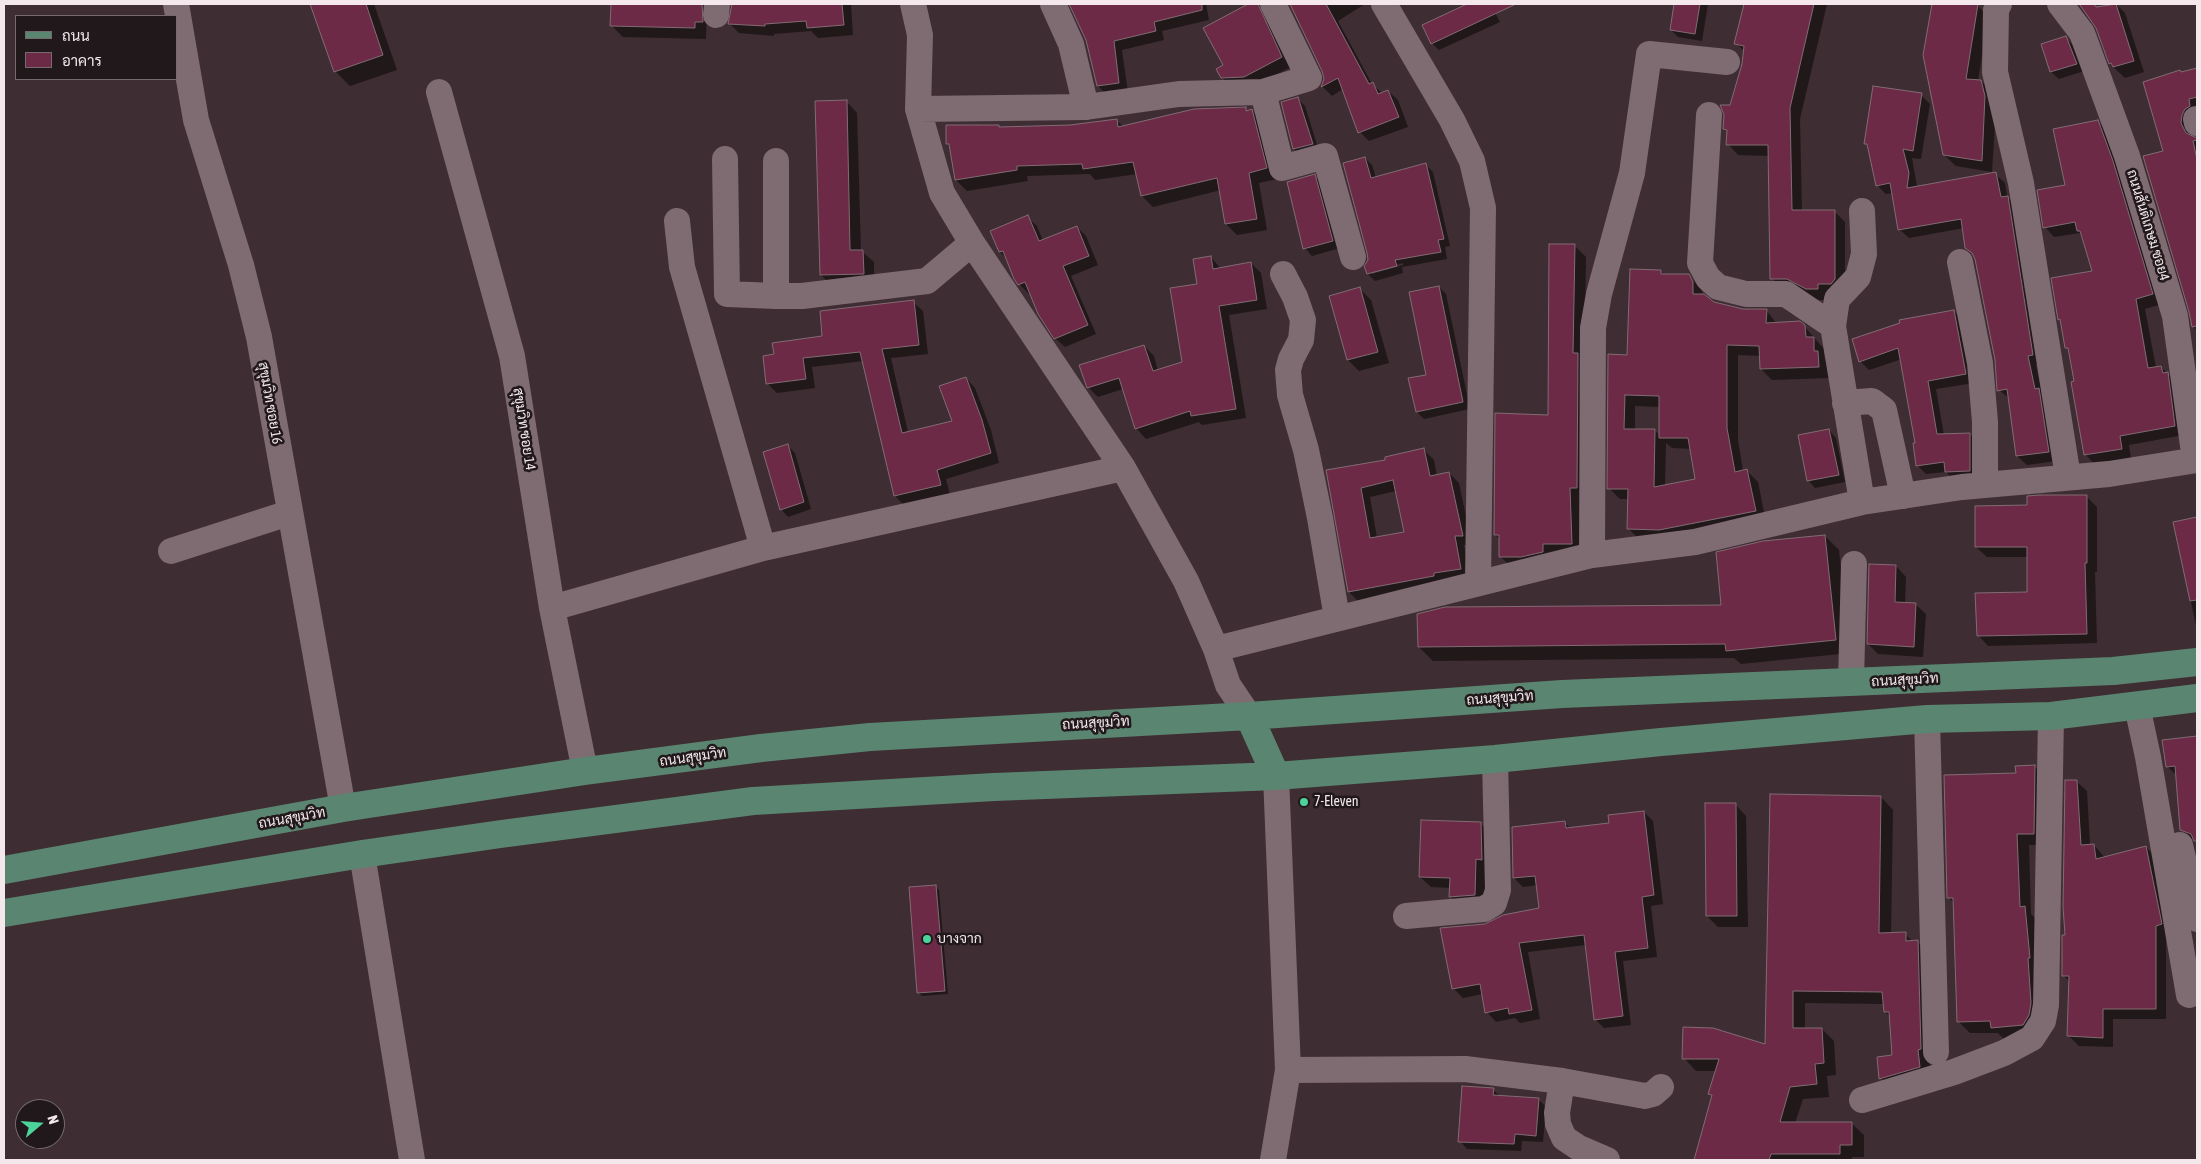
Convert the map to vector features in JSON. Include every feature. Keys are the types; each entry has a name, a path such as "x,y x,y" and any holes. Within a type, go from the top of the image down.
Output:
{"main road":[{"name":"ถนนสุขุมวิท","path":"4,870 343,808 585,771 761,748 870,737 1249,716 1562,694 2113,671 2197,662"},
{"path":"2014,674 2014,716"},
{"path":"4,913 362,854 501,834 795,798 994,787 1276,776 1495,759 1661,742 1927,719 2051,716 2197,698"},
{"path":"1249,716 1276,776"}],"street":[{"path":"913,4 920,35 918,109 942,193 972,242 1123,468 1186,581 1216,648 1228,685 1249,716"},
{"path":"1053,4 1071,44 1086,107"},
{"path":"918,109 1086,107 1179,94 1263,92 1309,78 1273,4"},
{"path":"1384,4 1452,120 1472,161 1482,208 1478,582"},
{"path":"1998,4 1996,10 1995,72 2021,183 2068,477"},
{"name":"ถนนสันติเกษม ซอย4","path":"2060,4 2082,33 2127,156 2172,307 2196,460"},
{"name":"สุขุมวิท ซอย 16","path":"178,16 196,120 241,264 259,337 343,808"},
{"path":"1592,555 1593,328 1599,294 1632,173 1649,54 1727,62"},
{"name":"สุขุมวิท ซอย 14","path":"439,92 512,356 552,608 585,771"},
{"path":"1263,92 1282,168 1325,156 1353,257"},
{"path":"1709,115 1700,263 1708,278 1718,287 1746,294 1786,294 1833,326"},
{"path":"725,159 727,294 802,296 927,282 972,242"},
{"path":"776,161 776,296"},
{"path":"1862,211 1864,254 1858,277 1837,299 1833,326 1862,502"},
{"path":"677,221 682,267 763,548"},
{"path":"1960,262 1980,363 1985,422 1985,485"},
{"path":"1283,274 1296,297 1303,320 1301,340 1291,359 1288,370 1290,395 1306,450 1337,618"},
{"path":"1845,403 1872,401 1884,410 1903,496"},
{"path":"1216,648 1592,555 1695,542 1862,502 1985,485 2109,474 2196,460"},
{"path":"552,608 763,548 1123,468"},
{"path":"171,552 289,513"},
{"path":"1851,682 1854,564"},
{"path":"2137,706 2148,757 2189,995"},
{"path":"1862,1100 1954,1072 2004,1053 2032,1038 2043,1021 2046,1006 2051,716"},
{"path":"1927,719 1936,1052"},
{"path":"2148,757 2176,830 2197,919"},
{"path":"1406,916 1484,908 1494,903 1498,890 1495,759"},
{"path":"1273,1160 1288,1070 1276,776"},
{"path":"362,854 412,1160"},
{"path":"1288,1070 1465,1069 1562,1081 1645,1096 1653,1094 1661,1087"},
{"path":"1562,1081 1558,1124 1564,1138 1579,1148 1607,1160"}],"building":[{"path":"310,4 366,4 383,55 334,72"},
{"path":"611,4 702,4 703,22 695,22 695,28 610,26"},
{"path":"732,4 842,4 844,25 807,28 806,21 765,24 765,26 728,24"},
{"path":"1069,4 1202,4 1202,10 1154,22 1156,31 1114,41 1119,83 1097,86 1086,40"},
{"path":"1248,4 1258,4 1282,57 1244,77 1221,78 1216,69 1223,65 1203,28"},
{"path":"1290,4 1326,4 1369,84 1373,82 1378,94 1388,90 1399,117 1358,133 1338,78 1321,87 1324,79 1322,71"},
{"path":"1467,4 1516,4 1431,44 1422,25"},
{"path":"1674,4 1700,4 1695,34 1670,30"},
{"path":"1744,4 1814,4 1790,108 1792,210 1835,210 1835,279 1831,284 1818,284 1818,289 1806,289 1787,279 1770,279 1768,145 1726,145 1727,130 1723,129 1724,115 1720,105 1730,105 1742,64 1744,46 1734,44"},
{"path":"1932,4 1978,4 1966,79 1981,80 1985,96 1982,161 1943,155 1923,55"},
{"path":"2094,4 2096,7 2116,4 2134,61 2113,67 2111,63 2109,64 2096,28 2080,5"},
{"path":"2066,36 2077,64 2050,72 2041,44"},
{"path":"2197,68 2197,97 2189,99 2190,106 2185,109 2181,123 2186,133 2197,138 2197,140 2193,141 2197,159 2197,326 2192,327 2143,156 2163,151 2143,82 2180,70 2181,72"},
{"path":"1873,86 1922,93 1913,151 1903,149 1909,173 1907,188 1996,172 2001,197 2008,196 2033,355 2028,356 2035,389 2039,388 2049,452 2016,456 2007,389 1997,391 1995,360 1975,259 1972,253 1965,248 1961,219 1898,230 1890,183 1876,186 1867,144 1864,144"},
{"path":"1298,97 1313,144 1293,149 1281,102"},
{"path":"847,100 850,250 863,250 864,274 820,275 815,101"},
{"path":"1246,107 1246,111 1252,109 1267,168 1249,173 1257,219 1225,224 1217,178 1141,196 1133,162 1083,169 1082,164 1017,166 1017,170 955,180 949,144 946,144 946,125 999,125 999,127 1070,125 1117,119 1118,127 1194,109"},
{"path":"2098,120 2113,161 2153,294 2136,299 2148,368 2161,366 2163,373 2168,372 2175,426 2120,436 2122,449 2084,455 2071,382 2074,381 2068,348 2065,348 2060,319 2058,320 2051,278 2092,271 2080,231 2077,231 2075,222 2043,228 2037,190 2065,185 2053,129"},
{"path":"1365,157 1371,178 1426,163 1444,239 1438,240 1441,252 1395,260 1397,266 1367,274 1364,266 1368,260 1367,253 1343,163"},
{"path":"1315,174 1333,241 1303,249 1287,182"},
{"path":"1028,215 1039,241 1077,226 1089,256 1063,266 1088,325 1054,339 1038,314 1025,282 1018,285 1003,251 999,252 990,231"},
{"path":"1549,244 1575,244 1573,353 1578,353 1577,488 1570,488 1572,544 1543,544 1543,552 1521,557 1499,557 1499,535 1494,535 1495,413 1548,415"},
{"path":"1211,256 1213,269 1251,262 1257,300 1219,306 1236,409 1191,416 1190,411 1135,429 1119,378 1087,388 1079,365 1144,345 1153,371 1182,362 1170,288 1197,284 1193,259"},
{"path":"1630,269 1661,270 1661,274 1689,274 1693,282 1693,294 1704,294 1714,302 1743,309 1767,309 1766,323 1800,321 1805,325 1806,337 1814,337 1814,351 1818,351 1819,367 1760,369 1759,346 1727,345 1727,428 1735,472 1747,469 1756,511 1659,530 1627,529 1628,489 1607,489 1608,354 1627,355","holes":["1625,395 1659,396 1659,438 1688,438 1695,479 1654,487 1655,429 1624,429"]},
{"path":"1439,286 1463,402 1416,412 1408,378 1426,375 1409,292"},
{"path":"1360,287 1378,352 1347,360 1329,296"},
{"path":"914,300 919,345 882,349 902,433 952,421 939,386 966,377 982,420 991,453 937,470 941,485 894,496 860,352 803,358 806,379 766,384 763,356 774,354 772,343 822,336 820,311"},
{"path":"1954,310 1966,374 1928,381 1937,434 1970,433 1970,471 1945,472 1944,462 1916,466 1913,443 1915,443 1898,348 1859,362 1852,339 1900,323 1899,320"},
{"path":"1829,429 1839,475 1807,481 1798,435"},
{"path":"788,444 804,502 780,510 763,452"},
{"path":"1424,448 1430,476 1449,472 1463,536 1455,536 1461,569 1348,592 1326,470 1385,460 1385,457","holes":["1393,480 1404,532 1370,538 1361,488"]},
{"path":"2087,495 2087,563 2085,563 2087,634 1977,636 1975,593 2027,592 2027,547 1975,547 1975,506 2027,505 2027,496"},
{"path":"2197,517 2197,600 2190,601 2173,522"},
{"path":"1825,535 1836,640 1726,651 1725,644 1418,647 1417,614 1445,607 1721,605 1716,552 1763,541"},
{"path":"1869,564 1896,565 1895,602 1916,603 1914,647 1867,644"},
{"path":"2197,736 2197,841 2194,841 2191,834 2180,830 2175,766 2166,767 2162,740"},
{"path":"2035,765 2034,834 2017,834 2020,907 2025,906 2030,958 2028,958 2031,1003 2029,1015 2023,1025 1991,1028 1990,1021 1957,1022 1953,898 1947,898 1944,775 2016,773 2015,766"},
{"path":"2065,780 2077,780 2081,845 2094,844 2096,859 2146,846 2162,924 2156,926 2156,1009 2103,1009 2103,1038 2067,1036 2069,976 2062,976 2062,935 2065,935 2063,907"},
{"path":"1770,794 1881,796 1879,933 1906,932 1906,941 1918,940 1921,1049 1918,1050 1920,1067 1879,1079 1877,1057 1892,1055 1889,1012 1884,1012 1882,992 1793,991 1793,1028 1822,1028 1824,1063 1815,1064 1817,1084 1790,1087 1780,1122 1852,1122 1852,1145 1840,1145 1840,1154 1771,1154 1769,1160 1694,1160 1712,1095 1708,1094 1719,1059 1682,1059 1683,1027 1713,1028 1765,1044"},
{"path":"1705,803 1736,803 1737,916 1706,916"},
{"path":"1644,811 1654,895 1642,897 1648,948 1615,952 1623,1016 1594,1020 1584,935 1519,943 1532,1010 1509,1014 1508,1008 1485,1013 1480,984 1452,989 1440,928 1485,924 1503,915 1539,908 1535,876 1513,878 1512,827 1565,821 1566,828 1609,823 1608,815"},
{"path":"1421,820 1481,822 1482,860 1476,859 1475,895 1449,897 1450,878 1419,877"},
{"name":"บางจาก","path":"936,885 945,991 917,993 909,887"},
{"path":"1462,1086 1494,1088 1493,1095 1539,1098 1536,1136 1515,1134 1514,1144 1458,1142"}],"place":[{"name":"7-Eleven","path":"1304,802"},
{"name":"บางจาก","path":"927,939"}]}
